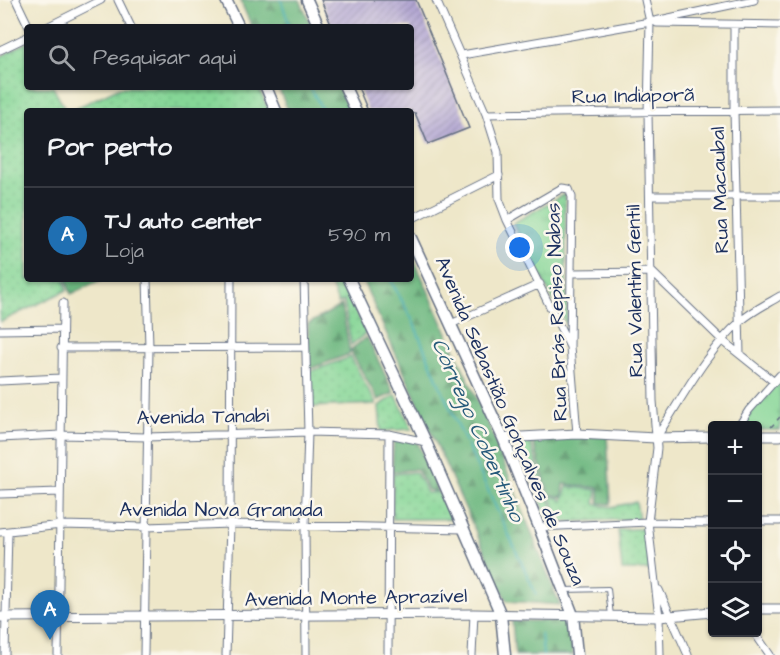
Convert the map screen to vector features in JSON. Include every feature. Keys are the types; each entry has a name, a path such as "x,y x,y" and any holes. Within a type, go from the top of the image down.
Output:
{"main road":[{"path":"226,0 238,24"},
{"path":"307,0 318,24"},
{"path":"267,90 275,108"},
{"path":"346,90 355,108"},
{"name":"Avenida Sebastião Gonçalves de Souza","path":"414,244 502,438 539,527 573,615 577,655"},
{"path":"350,282 426,442 501,615 505,655"}],"street":[{"path":"15,0 27,24"},
{"path":"53,24 102,0"},
{"path":"118,0 130,24"},
{"path":"436,0 462,55 486,114 498,152 499,200 570,347"},
{"name":"Rua Valentim Gentil","path":"645,0 650,22 648,112 653,401 656,438 655,469 648,522 656,582 664,616 660,655"},
{"path":"462,55 650,22 754,0"},
{"path":"650,22 780,25"},
{"name":"Rua Macaubal","path":"734,25 740,354"},
{"path":"0,50 24,38"},
{"name":"Rua Indiaporã","path":"486,114 780,110"},
{"path":"414,218 499,175"},
{"name":"Rua Brás Repiso Nabas","path":"507,220 562,188 569,189 572,197 570,347 577,434"},
{"path":"650,196 780,196"},
{"path":"572,273 652,272 723,341 773,381"},
{"path":"144,655 149,347 147,282"},
{"path":"226,655 230,524 231,282"},
{"path":"304,282 308,432 305,527 306,655"},
{"path":"451,324 540,284"},
{"path":"656,438 699,369 723,341 740,322 780,296"},
{"path":"58,655 61,525 60,378 63,303"},
{"path":"0,330 61,329"},
{"path":"61,348 304,347"},
{"path":"743,421 780,375"},
{"path":"0,381 60,378"},
{"path":"407,438 412,436 417,424"},
{"name":"Avenida Tanabi","path":"0,438 61,435 147,437 308,432 389,434 426,442"},
{"path":"388,655 389,434"},
{"path":"502,438 577,434 656,438 708,437"},
{"path":"762,436 780,436"},
{"path":"0,494 59,492"},
{"path":"442,529 453,522 457,514"},
{"path":"762,521 780,521"},
{"path":"539,527 648,522 708,523"},
{"name":"Avenida Nova Granada","path":"4,532 61,525 147,527 230,524 464,529"},
{"path":"4,532 5,655"},
{"path":"762,609 780,609"},
{"name":"Avenida Monte Aprazível","path":"3,617 474,614 664,616 708,612"},
{"path":"472,655 474,614"},
{"path":"664,616 688,655"},
{"path":"757,637 770,655"}],"lane":[{"path":"563,590 608,590 611,616"}],"path":[{"path":"771,428 780,417"}],"green space":[{"path":"240,0 300,0 311,24 251,24"},
{"path":"24,44 24,90 55,90 64,107 24,108 24,282 65,282 67,290 0,322 0,57"},
{"path":"114,90 259,90 268,108 76,108"},
{"path":"279,90 339,90 348,108 287,108"},
{"path":"565,194 567,326 513,223"},
{"path":"414,260 490,428 560,605 507,601 363,282 414,282"},
{"path":"67,282 97,282 71,294"},
{"path":"330,282 342,282 366,333 351,345 344,301 338,304"},
{"path":"342,305 350,354 309,369 308,324"},
{"path":"367,337 394,393 378,400 350,350"},
{"path":"351,357 376,404 310,407 309,372"},
{"path":"780,377 780,430 762,430 762,421 745,421"},
{"path":"396,395 412,429 381,431 379,406"},
{"path":"607,435 611,504 599,503 599,488 564,484 563,497 549,494 533,442 535,439"},
{"path":"394,437 417,441 438,492 428,490 417,469 392,472"},
{"path":"516,438 532,438 531,445 547,494 560,524 550,525"},
{"path":"416,472 427,493 438,492 452,519 392,519 393,474"},
{"path":"567,486 597,490 595,504 611,507 636,502 639,519 562,522 550,496 563,501"},
{"path":"645,528 650,570 622,570 618,530"},
{"path":"512,621 568,621 573,655 515,655"}],"building":[{"path":"321,0 416,0 469,128 428,144 414,113 414,108 367,108 359,90 414,90 414,24 331,24"}],"waterway":[{"name":"Córrego Cobertinho","path":"281,0 289,24"},
{"name":"Córrego Cobertinho","path":"312,90 321,108"},
{"name":"Córrego Cobertinho","path":"392,282 412,319 440,386 536,594"},
{"name":"Córrego Cobertinho","path":"541,633 543,655"}],"place":[{"name":"TJ auto center","path":"50,640"}]}
